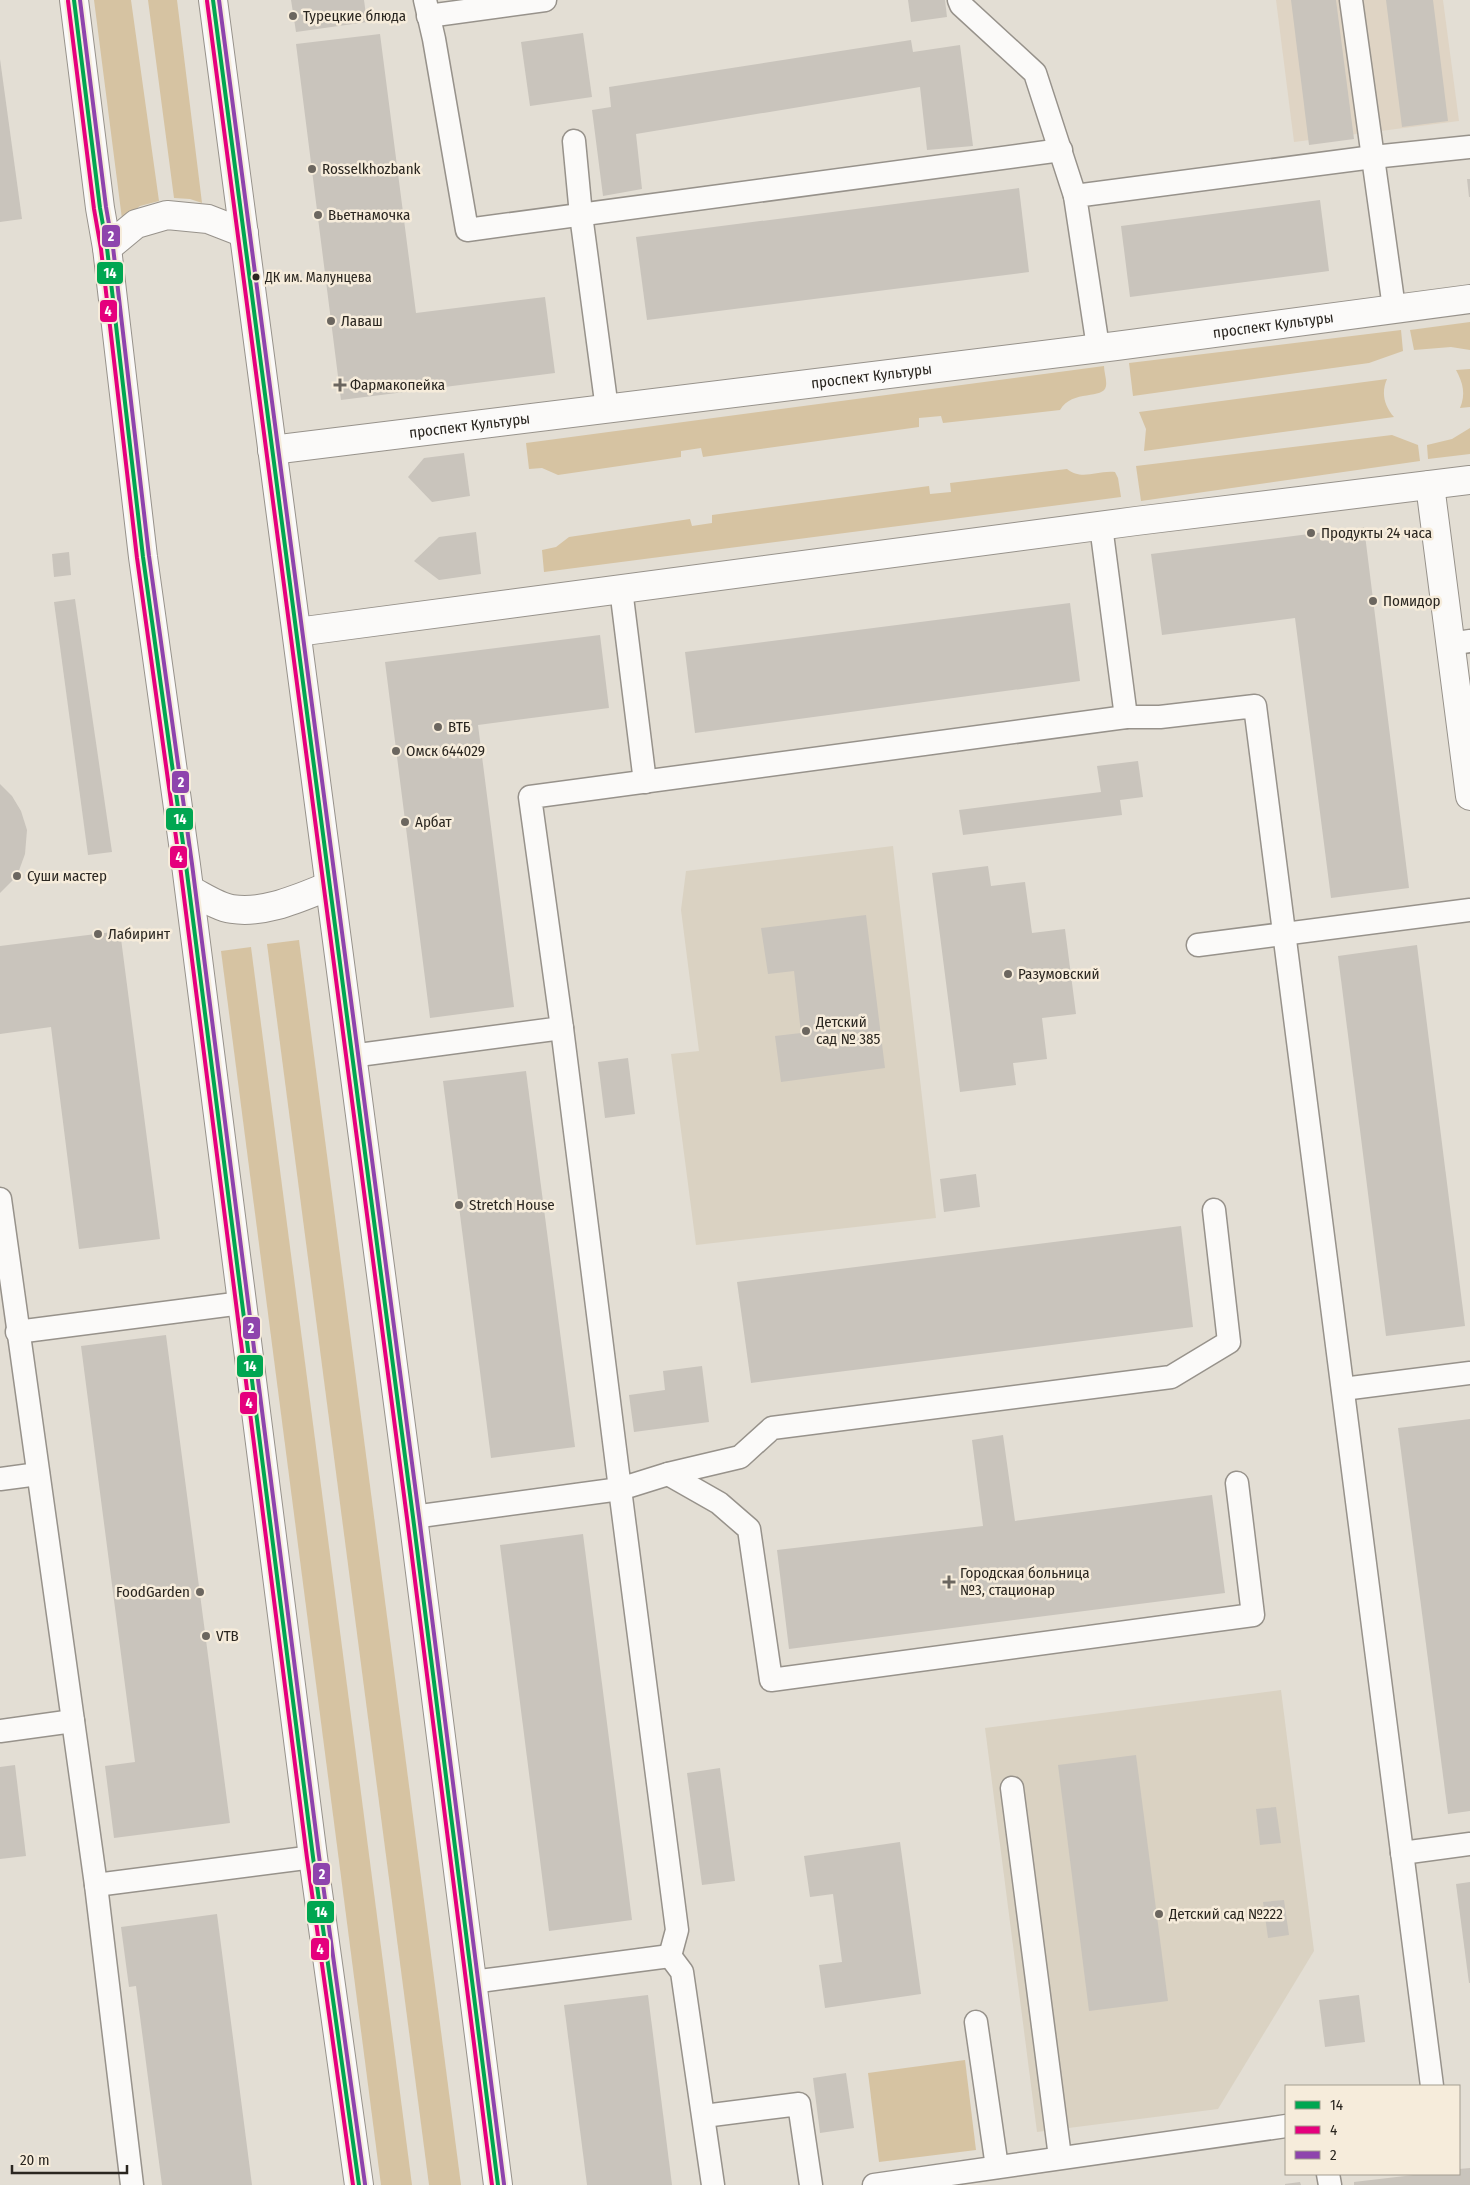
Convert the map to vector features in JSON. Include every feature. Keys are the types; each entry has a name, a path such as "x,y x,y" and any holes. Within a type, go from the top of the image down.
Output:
{"main road":[{"path":"74,0 100,208 107,248 143,558 190,890 313,1858 359,2185"},
{"path":"213,0 413,1517 498,2185"},
{"path":"107,248 136,224 167,215 208,218 244,233"},
{"name":"проспект Культуры","path":"272,450 1470,299"},
{"path":"297,632 1101,526 1470,480"},
{"path":"1430,485 1460,642 1470,796"},
{"path":"190,890 231,909 259,909 290,902 329,886"}],"lane":[{"path":"544,0 426,8 467,230 1061,150"},
{"path":"959,0 960,4 1036,73 1075,196 1098,347"},
{"path":"1351,0 1394,308"},
{"path":"574,141 581,215 607,409"},
{"path":"1075,196 1373,157 1470,147"},
{"path":"1101,526 1126,716"},
{"path":"621,589 645,782"},
{"path":"670,1956 677,1930 562,1028 530,797 1126,716 1160,717 1255,706 1432,2085"},
{"path":"1198,945 1470,910"},
{"path":"351,1056 562,1028"},
{"path":"0,1199 96,1885 132,2185"},
{"path":"413,1517 620,1489 668,1474 740,1457 772,1428 1171,1378 1230,1342 1214,1210"},
{"path":"18,1332 242,1303"},
{"path":"1343,1389 1470,1373"},
{"path":"0,1479 38,1474"},
{"path":"668,1474 719,1503 749,1529 772,1680 1253,1614 1237,1483"},
{"path":"0,1731 73,1721"},
{"path":"1012,1788 1060,2157"},
{"path":"1402,1853 1470,1844"},
{"path":"96,1885 313,1858"},
{"path":"472,1982 670,1956"},
{"path":"670,1956 682,1972 713,2185"},
{"path":"976,2022 997,2167"},
{"path":"704,2116 799,2104 811,2185"},
{"path":"874,2185 1285,2126"}],"shaded area":[{"path":"94,0 131,0 159,201 140,206 122,219"},
{"path":"148,0 177,0 202,203 190,199 174,198"},
{"path":"1276,0 1443,0 1459,121 1294,142"},
{"path":"1470,322 1470,350 1451,347 1414,350 1410,330"},
{"path":"1401,330 1403,351 1369,363 1133,396 1129,363"},
{"path":"1104,366 1106,386 1104,390 1100,393 1072,399 1060,410 943,423 941,416 919,418 919,427 703,457 701,448 681,451 681,457 558,475 542,468 529,469 526,443"},
{"path":"1470,369 1470,407 1460,408 1463,389 1456,370"},
{"path":"1387,379 1384,394 1388,408 1394,417 1144,451 1146,429 1139,412"},
{"path":"1470,428 1470,454 1428,459 1427,445 1452,439"},
{"path":"1392,435 1418,445 1420,461 1141,501 1136,466"},
{"path":"1067,469 1084,475 1115,472 1118,478 1121,497 544,572 542,550 556,547 569,537 690,519 692,526 712,523 712,515 929,486 930,494 951,492 950,483"},
{"name":"Детский сад № 385","path":"893,846 936,1218 696,1245 671,1054 699,1051 681,910 686,871"},
{"path":"299,940 461,2185 429,2185 267,944"},
{"path":"251,947 412,2185 381,2185 221,951"},
{"name":"Детский сад №222","path":"1281,1690 1314,1951 1218,2109 1037,2132 985,1728"},
{"path":"965,2060 976,2150 879,2162 868,2073"}],"building":[{"path":"291,0 364,0 367,22 296,32"},
{"path":"908,0 945,0 947,17 911,22"},
{"path":"1291,0 1336,0 1354,139 1309,145"},
{"path":"1386,0 1433,0 1448,121 1402,127"},
{"path":"583,33 592,97 530,106 521,42"},
{"path":"380,34 416,313 545,297 555,373 341,400 296,44"},
{"path":"911,40 913,52 960,45 973,146 927,150 920,87 636,134 642,189 603,196 592,110 611,107 609,87"},
{"path":"0,59 22,219 0,222"},
{"path":"1467,179 1470,179 1470,197 1469,197"},
{"path":"1019,188 1029,272 647,320 636,237"},
{"path":"1320,200 1329,271 1130,297 1121,226"},
{"path":"464,453 470,496 432,502 408,477 424,458"},
{"path":"1364,527 1409,888 1331,898 1295,618 1162,635 1151,554"},
{"path":"476,532 481,574 439,580 414,561 439,537"},
{"path":"69,552 71,575 54,577 52,554"},
{"path":"75,599 112,852 88,855 54,602"},
{"path":"1070,603 1080,681 695,733 685,652"},
{"path":"600,635 609,708 478,725 514,1007 430,1018 385,662"},
{"path":"1138,761 1143,797 1120,800 1122,815 963,835 959,810 1101,792 1097,766"},
{"path":"0,784 12,796 21,811 27,830 25,854 17,876 0,893"},
{"name":"Разумовский","path":"988,866 991,886 1025,882 1032,933 1065,929 1076,1014 1042,1018 1047,1059 1013,1063 1016,1085 960,1092 932,873"},
{"path":"866,915 885,1068 781,1082 775,1036 801,1033 794,971 768,974 761,928"},
{"path":"120,931 160,1239 79,1249 51,1027 0,1034 0,946"},
{"path":"1417,945 1465,1326 1386,1336 1338,956"},
{"path":"628,1058 635,1114 605,1118 598,1062"},
{"path":"526,1071 575,1447 491,1458 443,1081"},
{"path":"976,1174 980,1207 944,1212 940,1179"},
{"path":"1181,1226 1193,1327 751,1383 737,1282"},
{"path":"166,1335 230,1823 114,1838 105,1766 135,1762 81,1346"},
{"path":"702,1366 709,1422 634,1432 629,1395 665,1390 663,1371"},
{"path":"1470,1419 1470,1811 1448,1814 1398,1428"},
{"path":"1003,1435 1015,1521 1212,1495 1225,1593 789,1649 777,1550 983,1526 972,1440"},
{"path":"583,1534 632,1920 549,1931 500,1545"},
{"path":"1136,1755 1168,2001 1089,2011 1058,1765"},
{"path":"15,1765 26,1856 0,1859 0,1767"},
{"path":"720,1768 735,1881 702,1885 687,1773"},
{"path":"1276,1807 1281,1843 1260,1845 1256,1809"},
{"path":"900,1842 921,1994 825,2008 819,1965 842,1962 833,1894 810,1897 804,1856"},
{"path":"1470,1882 1470,1983 1469,1983 1456,1884"},
{"path":"1284,1900 1289,1935 1268,1938 1263,1902"},
{"path":"217,1914 252,2185 162,2185 136,1986 129,1987 121,1927"},
{"path":"648,1995 672,2185 587,2185 564,2005"},
{"path":"1359,1995 1365,2042 1325,2047 1319,2000"},
{"path":"846,2073 854,2128 820,2133 813,2078"},
{"path":"1470,2168 1470,2185 1354,2185 1354,2182 1414,2175 1460,2175 1460,2169"},
{"path":"1300,2182 1301,2185 1285,2185 1285,2184"}],"transit line":[{"name":"14","path":"74,0 100,208 107,248 143,557 186,865 313,1857 359,2185"},
{"name":"2","path":"80,0 106,207 113,247 149,556 192,864 319,1856 365,2184"},
{"name":"14","path":"213,0 413,1517 498,2185"},
{"name":"2","path":"219,0 419,1516 504,2184"},
{"name":"4","path":"68,1 94,209 101,249 137,558 180,866 307,1858 353,2185"},
{"name":"4","path":"207,1 407,1518 492,2185"}],"place":[{"name":"Турецкие блюда","path":"293,16"},
{"name":"Rosselkhozbank","path":"312,169"},
{"name":"Вьетнамочка","path":"318,215"},
{"name":"ДК им. Малунцева","path":"256,277"},
{"name":"Лаваш","path":"331,321"},
{"name":"Фармакопейка","path":"340,385"},
{"name":"Продукты 24 часа","path":"1311,533"},
{"name":"Помидор","path":"1373,601"},
{"name":"ВТБ","path":"438,727"},
{"name":"Омск 644029","path":"396,751"},
{"name":"Арбат","path":"405,822"},
{"name":"Суши мастер","path":"17,876"},
{"name":"Лабиринт","path":"98,934"},
{"name":"Разумовский","path":"1008,974"},
{"name":"Детский сад № 385","path":"806,1031"},
{"name":"Stretch House","path":"459,1205"},
{"name":"Городская больница №3, стационар","path":"949,1582"},
{"name":"FoodGarden","path":"200,1592"},
{"name":"VTB","path":"206,1636"},
{"name":"Детский сад №222","path":"1159,1914"}]}
